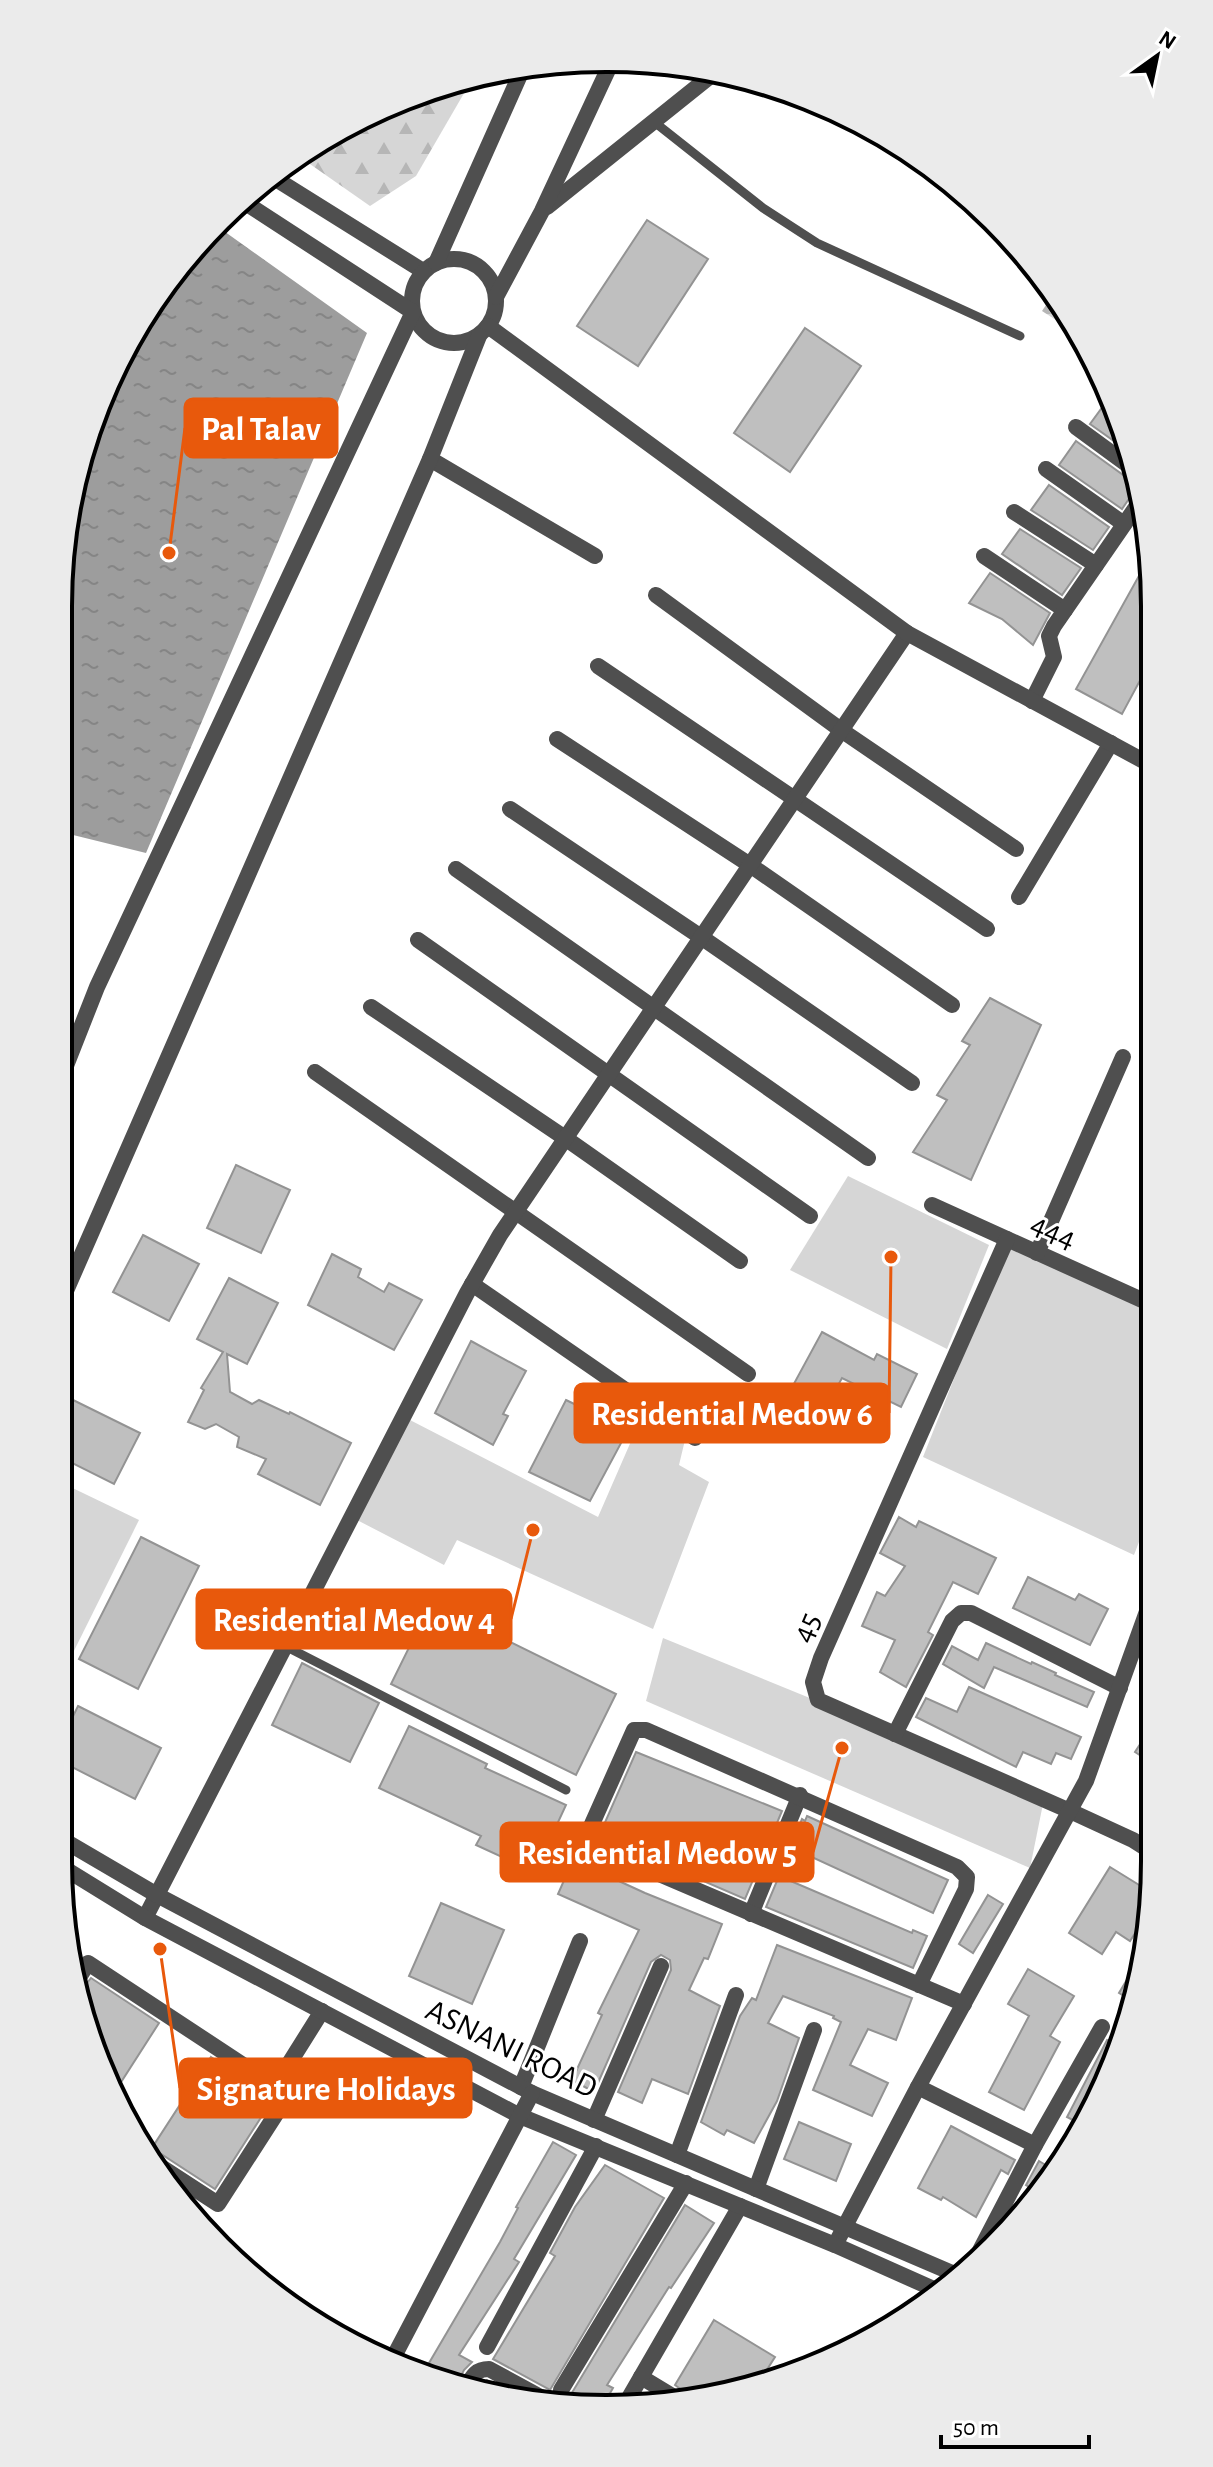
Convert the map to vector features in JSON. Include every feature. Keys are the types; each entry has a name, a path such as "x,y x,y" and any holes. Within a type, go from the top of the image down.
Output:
{"street":[{"path":"72,1277 484,331 494,315 496,297 542,211 607,72"},
{"path":"484,331 467,342 453,344 440,341 419,325 413,312 412,297 415,283 430,267 518,80"},
{"path":"542,211 704,81"},
{"path":"281,182 430,267"},
{"path":"252,207 413,312"},
{"path":"430,267 449,259 464,260 488,276 496,297"},
{"path":"72,1050 97,987 413,312"},
{"path":"484,331 907,633 1141,760"},
{"path":"1076,427 1120,460"},
{"path":"430,459 595,556"},
{"path":"1046,469 1124,524"},
{"path":"1014,512 1096,565"},
{"path":"1032,701 1054,657 1049,636 1132,512"},
{"path":"984,556 1065,610"},
{"path":"656,595 841,730 1016,849"},
{"path":"145,1918 472,1284 565,1138 907,633"},
{"path":"598,666 987,929"},
{"path":"557,739 750,865 952,1005"},
{"path":"1019,897 1111,743"},
{"path":"510,809 912,1083"},
{"path":"456,869 868,1158"},
{"path":"418,940 810,1216"},
{"path":"371,1007 740,1261"},
{"path":"1037,1253 1123,1057"},
{"path":"315,1072 748,1374"},
{"name":"444","path":"932,1205 1141,1300"},
{"name":"45","path":"1007,1239 813,1682 818,1700 1141,1845"},
{"path":"472,1284 695,1438"},
{"path":"895,1734 952,1621 961,1613 971,1613 1120,1688"},
{"path":"835,2245 1086,1781 1141,1629"},
{"path":"919,1985 966,1889 967,1877 957,1867 800,1795 646,1730 634,1730 584,1842 751,1914 919,1985 964,2004"},
{"path":"751,1914 800,1795"},
{"name":"ASNANI ROAD","path":"72,1845 157,1895 526,2090 948,2271"},
{"name":"ASNANI ROAD","path":"72,1873 145,1918 520,2116 835,2245 929,2287"},
{"path":"397,2352 520,2116 526,2090 580,1941"},
{"path":"83,1971 88,1963 275,2086 322,2011"},
{"path":"594,2120 661,1966"},
{"path":"677,2155 736,1995"},
{"path":"990,2232 1102,2027"},
{"path":"756,2189 814,2030"},
{"path":"918,2087 1035,2145"},
{"path":"175,2176 218,2204 278,2111"},
{"path":"487,2347 596,2146"},
{"path":"561,2390 686,2183"},
{"path":"631,2394 740,2206"},
{"path":"471,2378 481,2369 489,2369 524,2388"},
{"path":"641,2377 665,2391"}],"lane":[{"path":"653,121 763,208 817,243 1020,336"},
{"path":"285,1646 566,1790"}],"green space":[{"path":"465,91 416,176 370,206 309,163 370,127"},
{"path":"1047,304 1058,321 1042,311"},
{"path":"848,1176 989,1245 947,1349 790,1270"},
{"path":"1007,1245 1141,1305 1141,1536 1134,1555 923,1457"},
{"path":"408,1419 598,1517 639,1423 685,1440 679,1465 709,1482 653,1629 457,1540 444,1565 357,1520"},
{"path":"72,1488 139,1520 72,1655"},
{"path":"663,1638 1045,1794 1030,1868 646,1701"}],"water":[{"path":"226,232 367,333 146,853 72,835 72,606 77,537 90,468 127,370 182,281"}],"building":[{"path":"647,220 708,259 638,366 577,326"},
{"path":"805,328 861,366 790,472 734,433"},
{"path":"1102,407 1115,442 1090,424"},
{"path":"1076,441 1125,476 1130,497 1122,509 1059,465"},
{"path":"1049,485 1109,527 1093,550 1031,510"},
{"path":"1020,529 1081,568 1062,595 1002,554"},
{"path":"990,573 1050,613 1033,645 1002,619 969,603"},
{"path":"1140,574 1141,679 1122,714 1076,689"},
{"path":"990,998 1041,1025 971,1180 913,1152 947,1100 937,1095 970,1045 962,1041"},
{"path":"236,1165 290,1190 261,1253 207,1228"},
{"path":"143,1235 199,1264 169,1321 113,1292"},
{"path":"332,1254 361,1269 358,1277 384,1292 389,1283 422,1300 394,1350 308,1305"},
{"path":"229,1278 278,1303 247,1364 227,1354 230,1392 252,1404 259,1400 290,1412 351,1443 320,1505 258,1474 266,1459 237,1447 239,1437 216,1424 205,1429 188,1422 204,1390 201,1388 223,1352 197,1339"},
{"path":"822,1332 874,1360 877,1354 917,1374 901,1407 842,1378 825,1409 790,1391"},
{"path":"471,1341 526,1371 503,1414 508,1416 493,1445 435,1413"},
{"path":"72,1399 140,1433 114,1484 72,1463"},
{"path":"566,1400 628,1430 590,1501 529,1472"},
{"path":"899,1517 916,1527 919,1521 996,1558 978,1594 953,1582 928,1632 933,1635 906,1687 880,1672 895,1640 862,1626 877,1592 885,1596 905,1566 880,1553"},
{"path":"141,1537 199,1566 138,1689 79,1659"},
{"path":"1028,1577 1075,1600 1079,1594 1108,1609 1090,1645 1013,1608"},
{"path":"431,1603 616,1694 576,1775 391,1684"},
{"path":"986,1643 1094,1692 1087,1707 994,1667 984,1688 943,1664 952,1646 978,1660"},
{"path":"302,1663 379,1703 350,1762 272,1725"},
{"path":"969,1687 1081,1737 1071,1759 1056,1753 1051,1764 1023,1752 1016,1767 916,1717 926,1698 957,1712"},
{"path":"78,1706 161,1748 135,1799 72,1767 72,1718"},
{"path":"409,1726 487,1764 485,1768 566,1805 535,1872 476,1845 481,1836 379,1788"},
{"path":"636,1752 782,1811 745,1899 599,1836"},
{"path":"807,1816 948,1880 933,1913 790,1847 802,1819 805,1821"},
{"path":"573,1860 722,1924 708,1959 704,1958 689,1990 720,2006 688,2094 652,2079 642,2103 618,2092 671,1970 670,1960 661,1955 651,1962 594,2092 572,2080 602,2015 598,2013 639,1930 558,1894"},
{"path":"1110,1867 1140,1886 1136,1932 1130,1941 1116,1932 1102,1954 1069,1933"},
{"path":"779,1876 912,1933 913,1930 927,1936 913,1968 766,1907"},
{"path":"988,1895 1003,1904 973,1953 959,1944"},
{"path":"441,1903 504,1930 472,2004 409,1976"},
{"path":"777,1945 912,1998 896,2040 868,2029 850,2065 888,2083 872,2116 813,2090 841,2022 834,2016 783,1996 768,2023 799,2038 777,2101 754,2143 727,2130 724,2135 701,2122 740,2016 752,1998 756,2000"},
{"path":"1028,1969 1074,1996 1050,2036 1060,2042 1024,2110 989,2092 1029,2016 1008,2004"},
{"path":"91,1978 159,2023 121,2083 100,2032 86,1984"},
{"path":"1128,1978 1124,1996 1119,1993"},
{"path":"1107,2040 1109,2041 1073,2120 1067,2117"},
{"path":"211,2057 269,2095 278,2097 269,2105 215,2189 160,2154 154,2144"},
{"path":"799,2122 851,2144 836,2181 784,2159"},
{"path":"951,2126 1015,2160 1008,2174 1001,2170 976,2217 943,2197 941,2200 918,2188"},
{"path":"553,2142 576,2155 514,2259 519,2262 459,2355 472,2362 461,2375 428,2364 500,2242"},
{"path":"1039,2161 1046,2165 1030,2187 1026,2185"},
{"path":"605,2165 664,2198 550,2390 493,2359 555,2256 550,2253 575,2207"},
{"path":"685,2205 714,2223 607,2385 613,2388 609,2395 571,2394"},
{"path":"714,2320 775,2357 766,2371 745,2377 681,2389 675,2385"}],"place":[{"name":"Pal Talav","path":"169,553"},
{"name":"Residential Medow 6","path":"891,1257"},
{"name":"Residential Medow 4","path":"533,1530"},
{"name":"Residential Medow 5","path":"842,1748"},
{"name":"Signature Holidays","path":"160,1949"}]}
